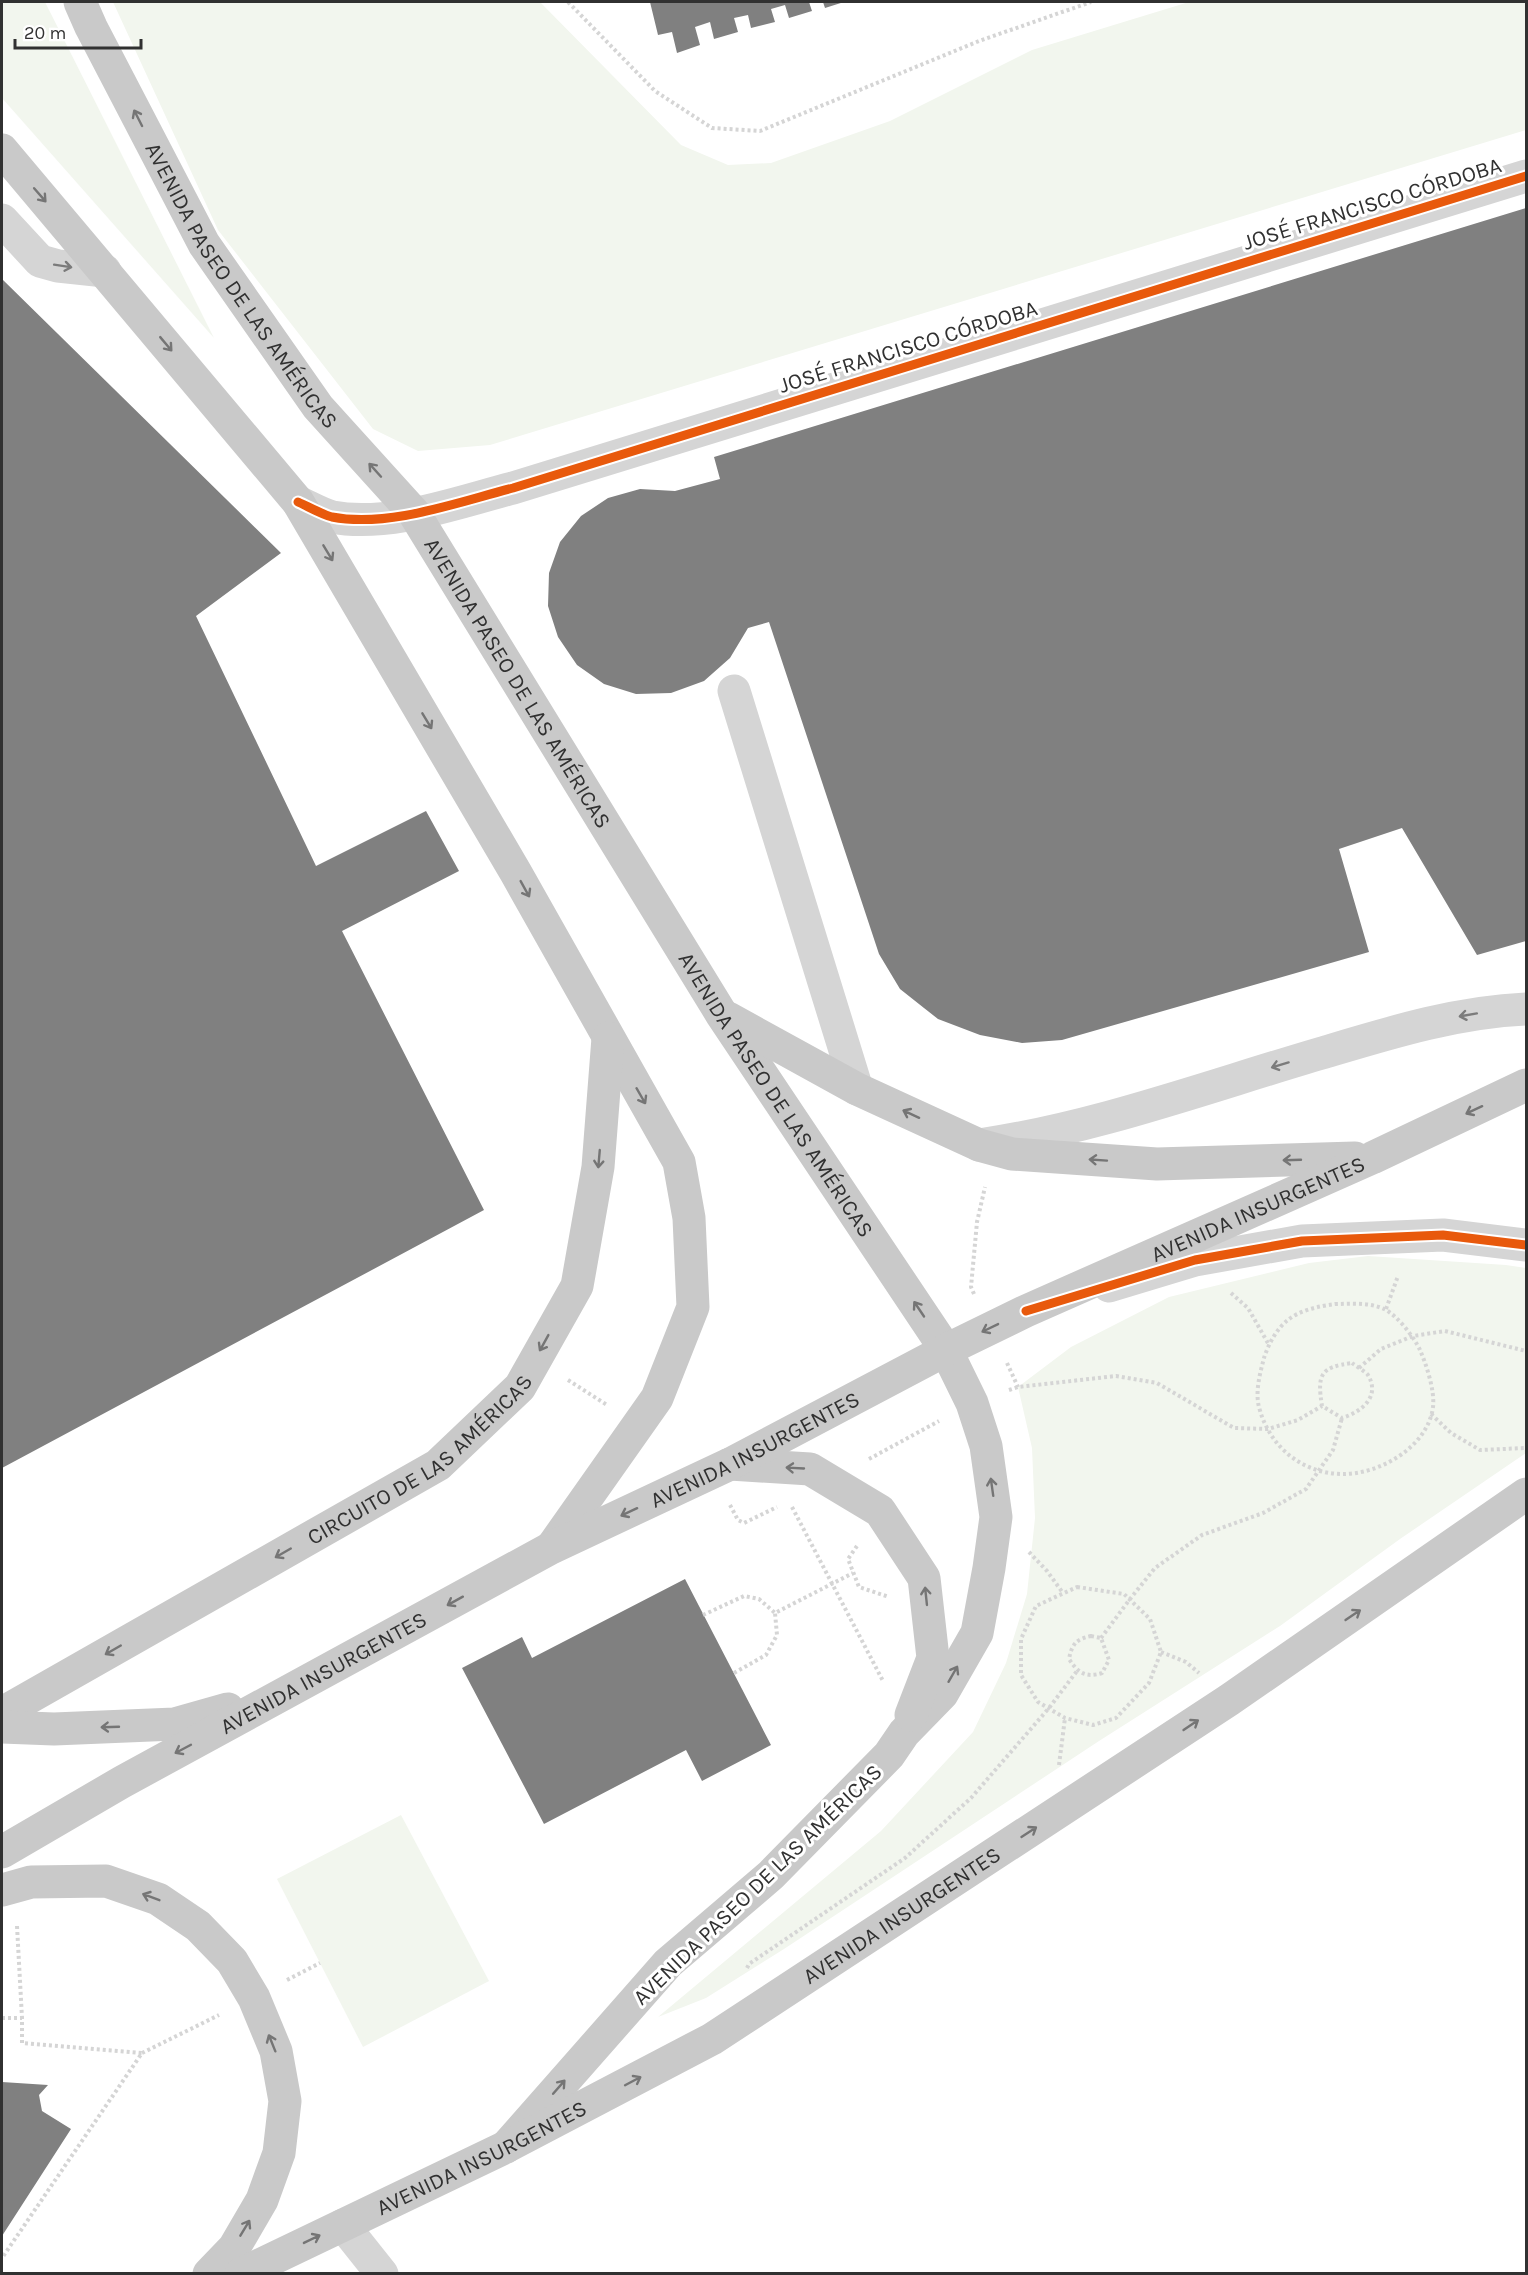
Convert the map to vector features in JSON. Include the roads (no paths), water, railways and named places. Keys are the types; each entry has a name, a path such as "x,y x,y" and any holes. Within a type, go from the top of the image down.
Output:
{"main road":[{"name":"AVENIDA PASEO DE LAS AMÉRICAS","path":"80,2 204,244 318,407 414,513 722,1015 946,1350 972,1403 986,1446 996,1517 989,1568 977,1633 942,1694 904,1733 888,1755 771,1875 668,1963 506,2147"},
{"path":"2,150 298,502 516,873 679,1162 689,1218 693,1306 657,1398 552,1548"},
{"path":"722,1015 857,1089 986,1147 1012,1154 1157,1164 1372,1158"},
{"name":"CIRCUITO DE LAS AMÉRICAS","path":"2,1713 438,1465 520,1387 577,1286 598,1167 608,1038"},
{"name":"AVENIDA INSURGENTES","path":"2,1852 122,1782 552,1548 730,1464 990,1328 1372,1158 1527,1084"},
{"path":"730,1464 810,1469 880,1510 924,1578 933,1658 904,1733"},
{"name":"AVENIDA INSURGENTES","path":"241,2274 506,2147 712,2039 1210,1713 1522,1500"},
{"path":"2,1727 54,1729 175,1724 290,1691"},
{"path":"8,1888 31,1882 106,1881 158,1899 198,1926 232,1961 254,1998 276,2050 285,2101 279,2153 262,2200 234,2248 209,2274"}],"street":[{"name":"JOSÉ FRANCISCO CÓRDOBA","path":"298,502 330,516 369,521 414,513 513,488 1527,176"},
{"path":"2,220 40,261 58,266 105,271"},
{"path":"734,691 857,1089"},
{"path":"986,1147 1106,1117 1399,1030 1471,1014 1527,1009"},
{"path":"1026,1311 1195,1260 1302,1241 1443,1235 1527,1245"},
{"path":"343,2224 382,2274"}]}
